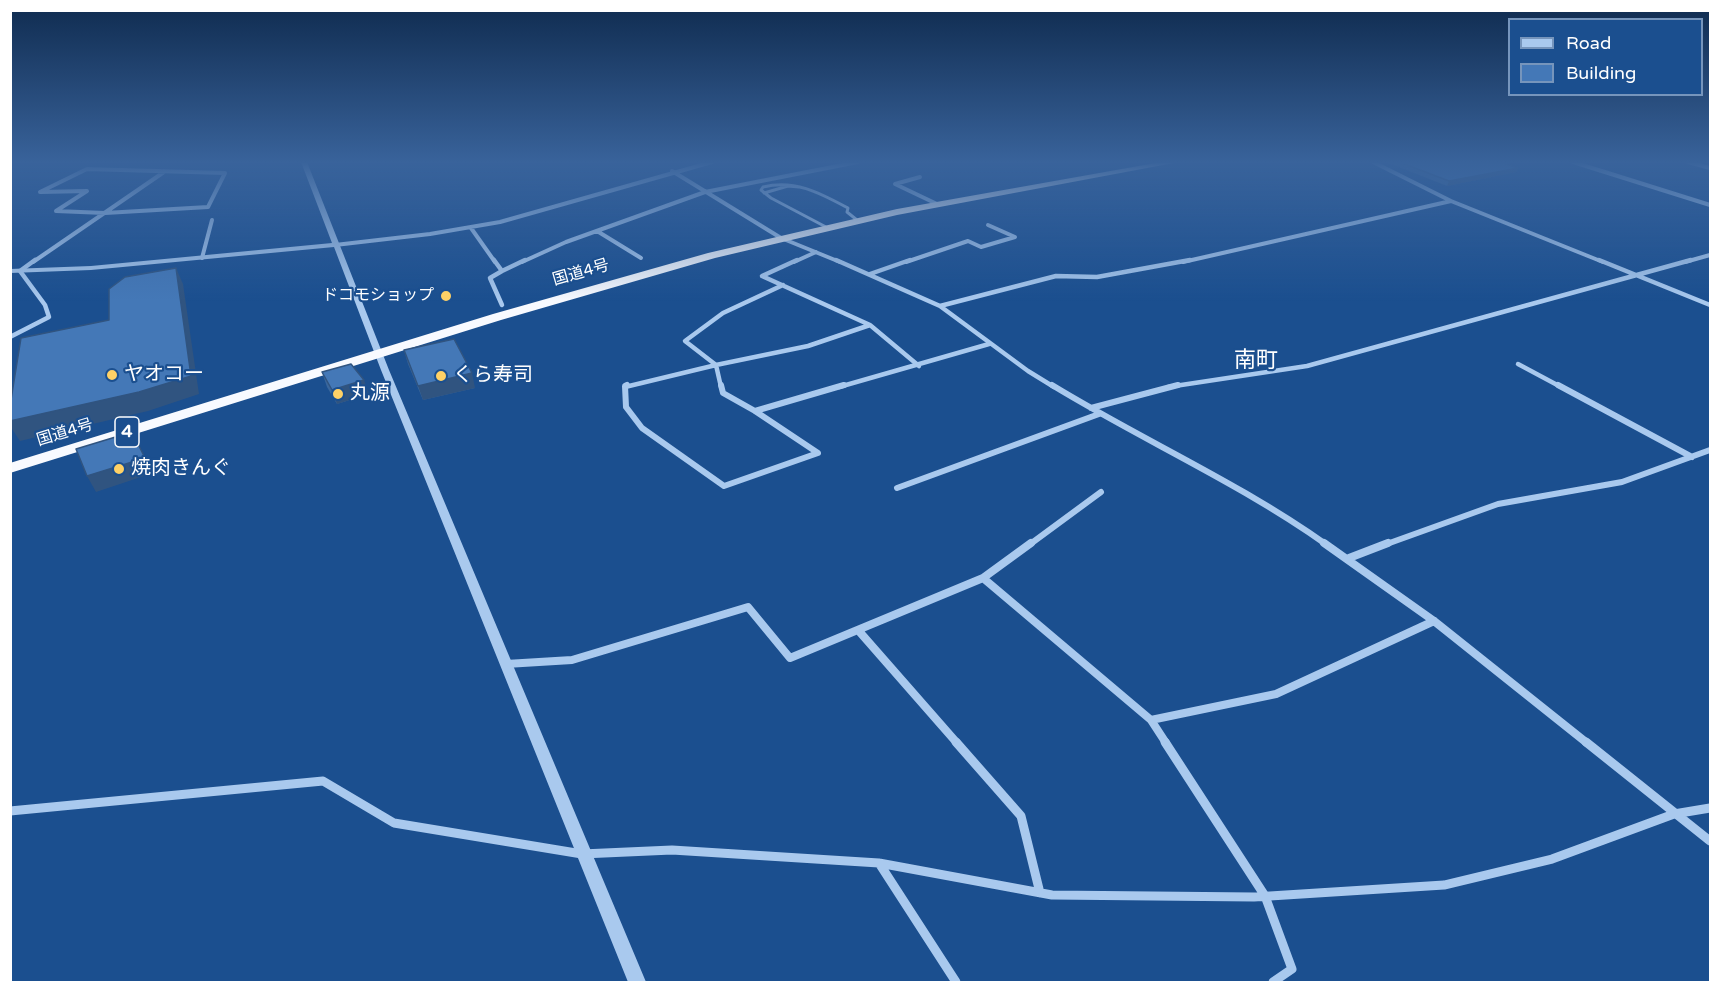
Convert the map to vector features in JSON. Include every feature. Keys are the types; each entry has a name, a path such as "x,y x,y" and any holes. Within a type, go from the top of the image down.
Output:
{"highway":[{"name":"国道4号","path":"10,468 605,285 782,237 915,208"}],"street":[{"path":"60,208 56,211 105,213 185,208"},
{"path":"20,271 112,208"},
{"path":"321,208 378,354 582,854 637,982"},
{"path":"10,271 91,268 429,236 526,216 551,208"},
{"path":"502,306 490,278 597,231 660,208"},
{"path":"733,208 782,237 940,306 1028,371 1099,414 1282,513 1349,558 1434,621 1710,842"},
{"path":"940,306 1056,276 1097,277 1156,268 1419,208"},
{"path":"1470,208 1710,305"},
{"path":"202,258 212,220"},
{"path":"870,274 968,241 981,247 1015,237 988,225"},
{"path":"471,228 502,271"},
{"path":"597,231 641,258"},
{"path":"816,252 762,276 870,325 919,366"},
{"path":"1090,408 1161,388 1306,366 1710,255"},
{"path":"10,337 49,317 45,305 20,271"},
{"path":"783,285 723,313 685,341 716,365 723,393 756,411 818,453 724,486 642,428 626,407 625,386 716,365 808,346 870,325"},
{"path":"756,411 989,344"},
{"path":"1518,364 1692,457"},
{"path":"897,488 1099,414"},
{"path":"1349,558 1465,514 1498,504 1622,482 1710,450"},
{"path":"505,664 572,660 748,608 790,658 983,578 1101,492"},
{"path":"983,578 1151,720 1265,896 1292,969 1273,982"},
{"path":"1151,720 1276,694 1434,621"},
{"path":"858,630 1021,816 1040,893"},
{"path":"10,811 323,782 394,823 582,854 672,850 879,863 1040,893 1265,896 1444,885 1552,860 1674,814 1710,808"},
{"path":"879,863 956,982"}],"lane":[{"path":"792,208 826,227"},
{"path":"848,208 847,212 857,220"}],"building":[{"name":"ヤオコー","path":"176,268 191,376 139,392 10,421 10,406 21,338 109,320 109,289 125,277"},
{"path":"454,339 472,373 418,386 404,350"},
{"path":"351,364 364,380 332,390 322,372"},
{"path":"132,432 145,458 87,476 76,449"}],"place":[{"name":"ドコモショップ","path":"446,296"},
{"name":"ヤオコー","path":"112,375"},
{"name":"くら寿司","path":"441,376"},
{"name":"丸源","path":"338,394"},
{"name":"焼肉きんぐ","path":"119,469"}],"district":[{"name":"南町","path":"1256,361"}]}
